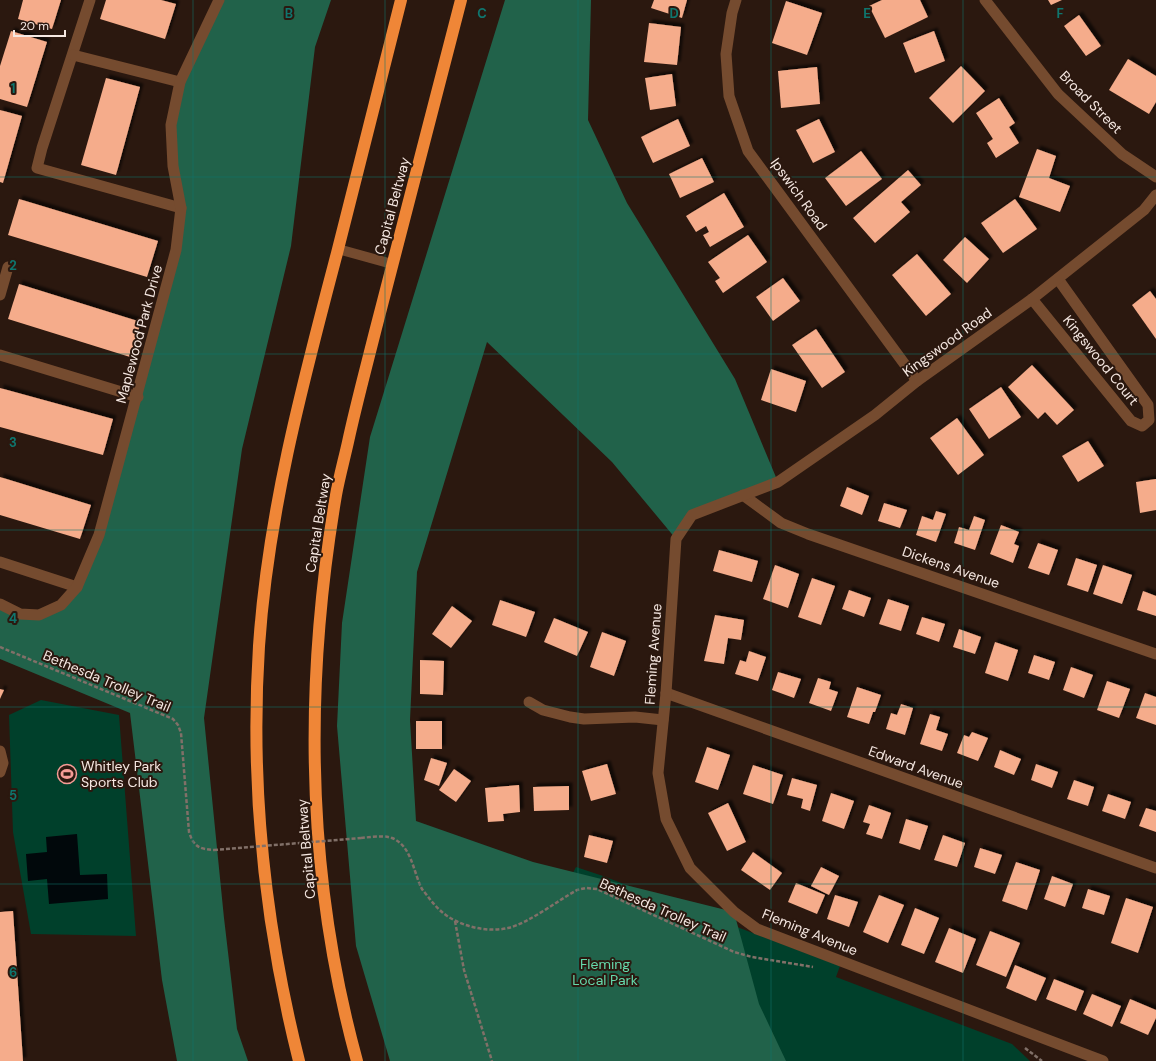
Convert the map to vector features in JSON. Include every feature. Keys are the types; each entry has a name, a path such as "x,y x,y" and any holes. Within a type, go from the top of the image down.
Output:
{"highway":[{"name":"Capital Beltway","path":"357,1061 346,1023 332,949 322,875 316,806 315,729 317,651 324,577 336,492 392,264 461,0"},
{"path":"299,1061 290,1027 276,952 259,809 256,726 259,646 268,567 281,484 300,396 400,3"}],"street":[{"path":"90,0 42,148 37,168 181,208"},
{"name":"Maplewood Park Drive","path":"0,604 20,614 39,615 61,605 77,587 99,535 138,397 176,250 181,208 173,166 171,125 180,82 219,0"},
{"name":"Ipswich Road","path":"736,0 732,13 726,54 729,96 748,151 917,381"},
{"name":"Broad Street","path":"985,0 1058,94 1122,154 1156,177"},
{"path":"73,55 180,82"},
{"name":"Kingswood Road","path":"743,495 778,482 875,415 917,381 1058,279 1144,210 1156,195"},
{"path":"0,294 8,267"},
{"name":"Kingswood Court","path":"1032,299 1131,421 1142,426 1149,420 1148,405 1058,279"},
{"path":"0,355 138,397"},
{"name":"Dickens Avenue","path":"743,495 780,523 808,534 1156,654"},
{"name":"Fleming Avenue","path":"743,495 692,515 676,539 666,693 658,773 666,819 690,868 734,912 757,929 1103,1061"},
{"path":"0,562 77,587"},
{"name":"Edward Avenue","path":"666,693 1156,868"},
{"path":"529,702 543,710 570,718 635,718 663,720"},
{"path":"0,751 3,764 0,772"}],"lane":[{"path":"338,249 392,264"}],"path":[{"name":"Bethesda Trolley Trail","path":"0,647 173,719 178,725 181,733 189,832 195,844 201,849 214,850 386,837 391,838 401,844 408,854 422,890 442,912 455,920 483,929 497,930 509,928 521,923 577,890 586,888 596,889 734,952 752,958 816,967"},
{"path":"455,920 464,970 492,1061"},
{"path":"1024,1047 1042,1061"}],"green space":[{"path":"219,0 331,0 315,47 291,246 242,449 204,718 224,918 237,1029 248,1061 177,1061 162,980 130,713 0,659 0,604 39,615 77,587 138,397 181,208 171,125 180,82"},
{"path":"505,0 591,0 588,120 627,203 735,379 778,482 692,515 676,539 612,462 487,342 417,572 410,720 416,821 533,862 734,912 759,1004 786,1061 390,1061 356,946 337,726 342,623 370,437"},
{"name":"Whitley Park Sports Club","path":"41,700 119,715 136,936 31,934 13,832 9,715"},
{"name":"Fleming Local Park","path":"576,867 840,966 836,977 1012,1044 1030,1061 450,1061 562,894"}],"shaded area":[{"path":"77,834 80,875 107,874 108,899 49,904 47,879 28,881 26,854 47,852 46,837"}],"building":[{"path":"23,0 61,0 52,29 18,19"},
{"path":"106,0 161,0 176,4 165,39 100,19"},
{"path":"654,0 687,0 682,18 651,8"},
{"path":"882,0 920,0 928,17 885,38 869,6"},
{"path":"1048,0 1062,0 1051,5"},
{"path":"786,1 822,13 807,55 772,43"},
{"path":"1079,15 1101,46 1086,56 1064,26"},
{"path":"649,23 681,27 677,65 644,62"},
{"path":"11,31 47,42 27,107 0,99 0,66"},
{"path":"934,31 945,61 915,73 903,43"},
{"path":"1128,59 1156,76 1156,102 1149,114 1109,90"},
{"path":"961,66 985,91 953,123 929,98"},
{"path":"817,67 820,104 781,108 778,71"},
{"path":"672,74 676,106 650,110 645,78"},
{"path":"106,78 140,87 116,175 81,165"},
{"path":"999,98 1015,123 1009,127 1019,143 996,158 987,143 993,139 976,113"},
{"path":"0,110 22,116 3,183 0,182"},
{"path":"678,119 690,146 653,163 641,137"},
{"path":"819,119 835,152 813,163 796,130"},
{"path":"1037,149 1056,156 1049,178 1070,186 1060,212 1019,197"},
{"path":"861,151 882,179 846,206 825,178"},
{"path":"702,158 714,182 680,198 669,174"},
{"path":"908,170 921,185 901,202 910,212 875,243 853,218"},
{"path":"724,193 744,227 710,247 703,235 709,232 706,226 696,232 686,216"},
{"path":"19,199 158,241 147,277 8,235"},
{"path":"1015,199 1037,229 1003,253 981,223"},
{"path":"748,235 767,262 723,293 715,281 720,278 708,262"},
{"path":"965,237 989,259 967,283 943,260"},
{"path":"917,254 951,294 926,316 892,275"},
{"path":"783,278 800,301 773,321 756,297"},
{"path":"19,284 141,322 130,357 8,319"},
{"path":"1150,291 1156,299 1156,339 1132,305"},
{"path":"816,329 845,372 822,388 792,345"},
{"path":"1032,365 1074,410 1057,425 1045,412 1038,419 1008,387"},
{"path":"771,369 806,381 796,412 761,400"},
{"path":"1001,387 1021,417 989,439 969,409"},
{"path":"0,388 113,419 103,455 0,427"},
{"path":"957,418 984,455 958,475 930,438"},
{"path":"1088,441 1104,466 1078,482 1062,456"},
{"path":"0,477 91,505 80,539 0,515"},
{"path":"1156,479 1156,510 1140,513 1136,482"},
{"path":"847,487 869,496 862,515 840,506"},
{"path":"884,503 907,510 900,528 878,521"},
{"path":"936,511 946,514 936,542 916,535 922,516 933,520"},
{"path":"974,516 985,520 975,550 954,543 959,527 969,530"},
{"path":"1001,525 1019,532 1014,544 1019,546 1013,563 990,554"},
{"path":"1038,543 1058,550 1049,575 1028,568"},
{"path":"719,550 758,561 752,582 713,571"},
{"path":"1076,558 1097,565 1088,592 1067,585"},
{"path":"775,565 799,574 788,608 763,599"},
{"path":"1103,565 1132,575 1122,604 1093,594"},
{"path":"812,578 835,586 821,625 798,617"},
{"path":"849,590 871,598 864,617 842,609"},
{"path":"1143,591 1156,596 1156,616 1137,610"},
{"path":"888,599 909,606 901,631 879,624"},
{"path":"500,600 535,612 526,637 492,625"},
{"path":"452,606 472,621 451,648 432,634"},
{"path":"715,615 744,620 741,640 728,638 724,664 704,661"},
{"path":"922,617 945,624 939,642 916,634"},
{"path":"554,618 588,632 577,656 544,642"},
{"path":"959,629 981,637 975,654 953,647"},
{"path":"602,632 626,641 614,676 590,667"},
{"path":"995,642 1018,650 1008,681 985,673"},
{"path":"749,651 766,657 758,681 735,674 740,660 746,662"},
{"path":"1034,655 1055,662 1049,680 1028,673"},
{"path":"420,660 444,661 443,695 420,694"},
{"path":"1071,667 1093,675 1084,698 1063,690"},
{"path":"778,672 801,679 794,698 772,690"},
{"path":"818,678 831,682 829,689 838,692 831,711 809,703"},
{"path":"1107,681 1130,689 1119,718 1097,710"},
{"path":"857,687 881,695 869,724 847,717"},
{"path":"0,689 4,690 0,699"},
{"path":"1145,693 1156,697 1156,725 1136,718"},
{"path":"901,704 913,708 905,735 886,729 891,713 897,715"},
{"path":"930,714 940,717 936,730 948,734 942,751 920,744"},
{"path":"416,721 442,721 442,749 416,749"},
{"path":"972,732 988,738 978,761 957,753 964,735 969,737"},
{"path":"707,747 730,755 718,790 695,782"},
{"path":"1000,750 1021,759 1014,775 994,767"},
{"path":"431,758 447,763 439,786 424,780"},
{"path":"607,764 616,794 591,801 582,771"},
{"path":"1036,764 1058,772 1052,788 1031,780"},
{"path":"753,765 783,775 773,804 743,794"},
{"path":"454,769 471,781 456,802 439,790"},
{"path":"792,778 817,785 810,811 801,808 803,799 787,795"},
{"path":"1074,780 1094,787 1088,806 1067,799"},
{"path":"519,785 520,812 503,814 504,821 488,822 485,788"},
{"path":"569,786 569,810 534,811 533,787"},
{"path":"831,793 854,801 844,829 822,821"},
{"path":"1108,794 1131,802 1125,819 1102,811"},
{"path":"728,803 746,842 727,851 708,813"},
{"path":"869,805 891,813 882,839 866,834 870,824 863,822"},
{"path":"1146,808 1156,811 1156,832 1139,826"},
{"path":"906,819 928,826 920,850 899,843"},
{"path":"589,835 613,841 607,863 584,857"},
{"path":"943,835 965,843 957,867 934,860"},
{"path":"980,848 1002,855 995,874 974,867"},
{"path":"753,852 782,873 770,890 741,870"},
{"path":"1016,862 1040,870 1027,910 1002,901"},
{"path":"821,867 839,876 829,895 811,886"},
{"path":"1052,876 1073,884 1065,907 1044,899"},
{"path":"796,883 825,895 817,914 788,902"},
{"path":"1088,889 1110,896 1104,915 1082,908"},
{"path":"835,895 858,902 849,927 827,919"},
{"path":"879,895 904,905 888,943 863,932"},
{"path":"1126,898 1153,907 1138,953 1111,943"},
{"path":"915,908 939,918 924,954 901,945"},
{"path":"13,911 23,1061 0,1061 0,912"},
{"path":"949,928 976,939 963,973 935,962"},
{"path":"990,931 1020,943 1006,977 976,965"},
{"path":"1015,965 1046,978 1036,1001 1006,988"},
{"path":"1054,979 1084,991 1076,1011 1046,999"},
{"path":"1092,994 1121,1006 1112,1027 1083,1014"},
{"path":"1130,999 1156,1010 1156,1018 1148,1035 1120,1023"}],"place":[{"name":"Whitley Park Sports Club","path":"67,774"}]}
